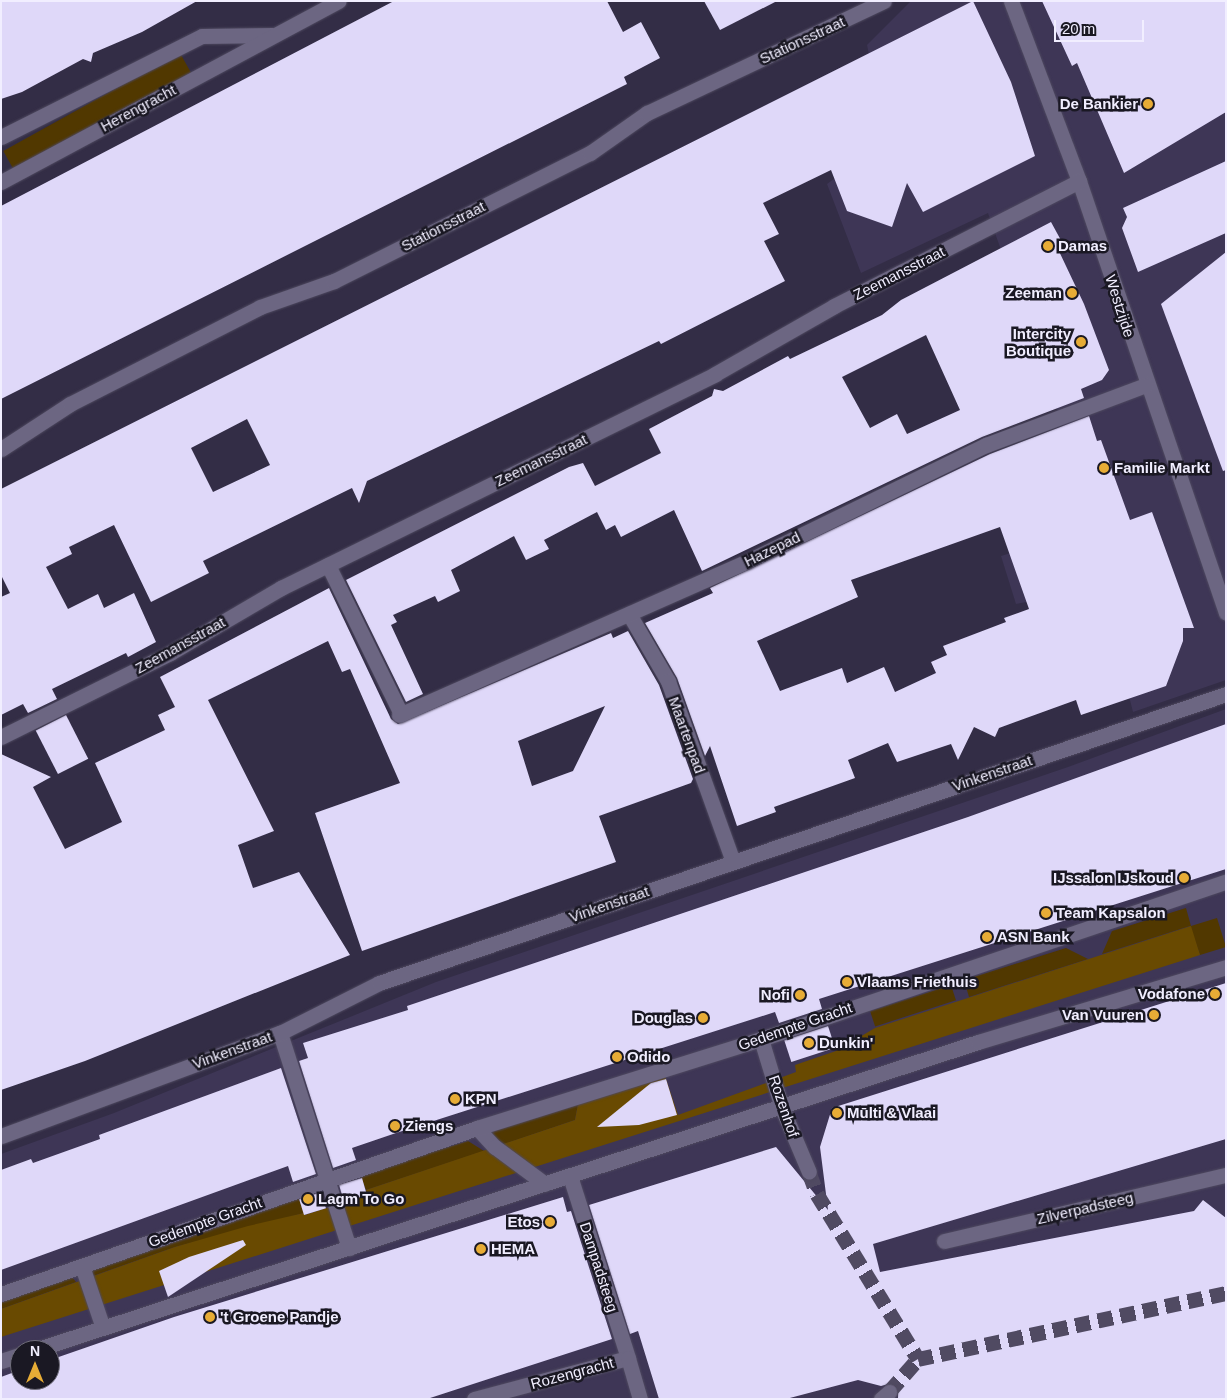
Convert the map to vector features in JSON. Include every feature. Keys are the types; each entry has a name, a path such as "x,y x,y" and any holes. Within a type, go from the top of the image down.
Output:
{"street":[{"name":"Herengracht","path":"1,182 339,1"},
{"name":"Stationsstraat","path":"1,449 70,404 260,307 334,281 590,153 648,113 884,1"},
{"name":"Westzijde","path":"1011,1 1079,181 1146,385 1226,612"},
{"name":"Herengracht","path":"1,137 202,36 276,35"},
{"name":"Zeemansstraat","path":"1,737 170,653 280,588 715,374 834,306 1079,181"},
{"name":"Hazepad","path":"328,565 400,715 748,561 986,445 1146,385"},
{"name":"Maartenpad","path":"629,614 668,681 733,862"},
{"name":"Vinkenstraat","path":"1,1136 280,1033 379,983 1226,694"},
{"name":"Gedempte Gracht","path":"1,1294 84,1273 327,1178 477,1128 760,1039 1226,882"},
{"path":"60,1342 782,1108 988,1039 1226,967"},
{"path":"280,1033 349,1248"},
{"name":"Rozenhof","path":"760,1039 772,1070 782,1108 809,1172"},
{"path":"477,1128 496,1147 545,1184"},
{"name":"Zilverpadsteeg","path":"944,1241 1226,1175"},
{"name":"Dampadsteeg","path":"570,1176 628,1358"},
{"path":"84,1273 103,1328"},
{"name":"Rozengracht","path":"474,1399 628,1358 640,1399"}],"shaded area":[{"path":"911,1 1226,1 1226,680 1133,712 1111,624 1051,597 1016,604 1001,556 1063,537 1039,439 1063,426 988,213 861,273 827,184 887,140 867,45"},
{"path":"180,53 191,73 14,171 3,151"},
{"path":"1226,709 1226,1399 1,1399 1,1154 114,1113 436,982 1068,767"},
{"path":"1186,908 1191,926 1217,918 1226,947 1200,955 1190,926 1102,954 1112,931"},
{"path":"1191,926 1200,955 1,1337 1,1309 175,1247 248,1226 304,1213 305,1215 367,1195 366,1190 575,1120 578,1104 664,1073 678,1115 796,1072 795,1065 836,1051 875,1028"},
{"path":"1066,948 1088,959 969,997 964,980"},
{"path":"951,985 956,1000 875,1026 870,1011"},
{"path":"578,1104 575,1120 504,1144 488,1132"},
{"path":"468,1141 484,1151 366,1190 360,1174"},
{"path":"297,1194 304,1213 175,1247 90,1277 90,1267"},
{"path":"70,1275 76,1282 1,1309 1,1299"}],"building":[{"path":"1,1 197,1 142,32 93,53 91,62 83,59 22,92 1,99"},
{"path":"394,1 607,1 623,32 641,22 660,58 624,77 627,84 1,399 1,206"},
{"path":"704,1 777,1 720,30"},
{"path":"973,1 1011,82 1035,156 923,212 907,183 892,227 847,211 831,170 763,203 779,234 764,241 785,281 661,344 659,341 367,481 359,503 352,488 203,561 209,573 151,602 114,525 69,547 72,554 46,567 68,609 98,594 104,608 134,593 156,642 128,657 126,653 52,689 57,699 28,713 23,704 1,715 1,597 10,593 1,575 1,489","holes":["247,419 270,465 213,492 191,448"]},
{"path":"1042,1 1226,1 1226,112 1124,173 1077,63 1072,66"},
{"path":"1226,161 1226,233 1138,272 1122,228 1127,217 1123,208"},
{"path":"1051,222 1063,244 1057,247 1084,304 1109,370 1102,380 1081,389 1084,398 982,437 702,571 674,510 621,537 615,525 606,530 597,512 544,540 549,549 526,560 514,536 451,570 460,591 438,602 435,596 393,615 397,622 391,625 423,694 406,702 346,580 569,467 583,463 595,486 661,453 649,429 712,396 714,389 723,391 788,356 790,359 882,315 901,300","holes":["926,335 960,410 907,434 897,414 870,428 842,377"]},
{"path":"1226,252 1226,470 1223,471 1161,304"},
{"path":"1089,416 1097,441 1101,440 1130,520 1152,512 1194,628 1183,628 1183,641 1166,686 1081,715 1076,700 999,728 995,737 974,727 958,760 951,744 897,762 888,743 848,760 855,778 774,807 776,812 737,826 710,746 705,756 677,678 645,623 713,593 710,588 990,454","holes":["1000,527 1029,609 1004,618 1006,622 943,646 947,655 931,662 936,673 895,692 884,667 847,683 842,668 780,691 757,641 858,597 851,580"]},
{"path":"329,588 391,719 398,724 611,633 613,638 628,631 659,685 693,779 691,783 599,816 616,862 362,951 315,813 400,783 350,669 342,672 328,641 208,700 274,831 238,845 253,888 299,872 350,955 85,1061 1,1090 1,754 51,777 33,787 65,849 122,822 95,763 165,730 158,715 175,707 160,677","holes":["605,706 573,771 532,786 518,741"]},
{"path":"66,715 88,759 58,774 36,730"},
{"path":"1226,724 1226,869 819,999 822,1009 779,1023 775,1012 396,1133 352,1148 356,1160 333,1168 299,1061 308,1058 303,1043 408,1010 407,1006 968,817"},
{"path":"1226,983 1226,1139 873,1244 880,1272 1194,1211 1203,1200 1226,1218 1226,1399 898,1399 898,1390 892,1383 881,1386 858,1380 786,1399 659,1399 638,1331 630,1334 589,1205 776,1147 828,1210 820,1147 832,1108"},
{"path":"828,1026 835,1048 791,1062 784,1040"},
{"path":"281,1068 316,1174 293,1182 288,1166 1,1270 1,1170 31,1159 33,1163 100,1139 99,1135"},
{"path":"666,1079 677,1115 639,1125 597,1127 651,1083"},
{"path":"362,1178 367,1195 344,1202 339,1185"},
{"path":"321,1192 326,1208 304,1215 299,1199"},
{"path":"563,1197 567,1212 571,1211 612,1339 427,1399 1,1399 1,1377 10,1374 10,1390 60,1390 60,1357 174,1317"},
{"path":"243,1240 246,1245 168,1297 159,1271 189,1257"}],"tunnel":[{"path":"809,1172 817,1194 918,1359"},
{"path":"889,1392 918,1359 1226,1293"}],"place":[{"name":"De Bankier","path":"1148,104"},
{"name":"Damas","path":"1048,246"},
{"name":"Zeeman","path":"1072,293"},
{"name":"Intercity Boutique","path":"1081,342"},
{"name":"Familie Markt","path":"1104,468"},
{"name":"IJssalon IJskoud","path":"1184,878"},
{"name":"Team Kapsalon","path":"1046,913"},
{"name":"ASN Bank","path":"987,937"},
{"name":"Vlaams Friethuis","path":"847,982"},
{"name":"Vodafone","path":"1215,994"},
{"name":"Nofi","path":"800,995"},
{"name":"Van Vuuren","path":"1154,1015"},
{"name":"Douglas","path":"703,1018"},
{"name":"Dunkin'","path":"809,1043"},
{"name":"Odido","path":"617,1057"},
{"name":"KPN","path":"455,1099"},
{"name":"Mūlti & Vlaai","path":"837,1113"},
{"name":"Ziengs","path":"395,1126"},
{"name":"Lagm To Go","path":"308,1199"},
{"name":"Etos","path":"550,1222"},
{"name":"HEMA","path":"481,1249"},
{"name":"'t Groene Pandje","path":"210,1317"}]}
